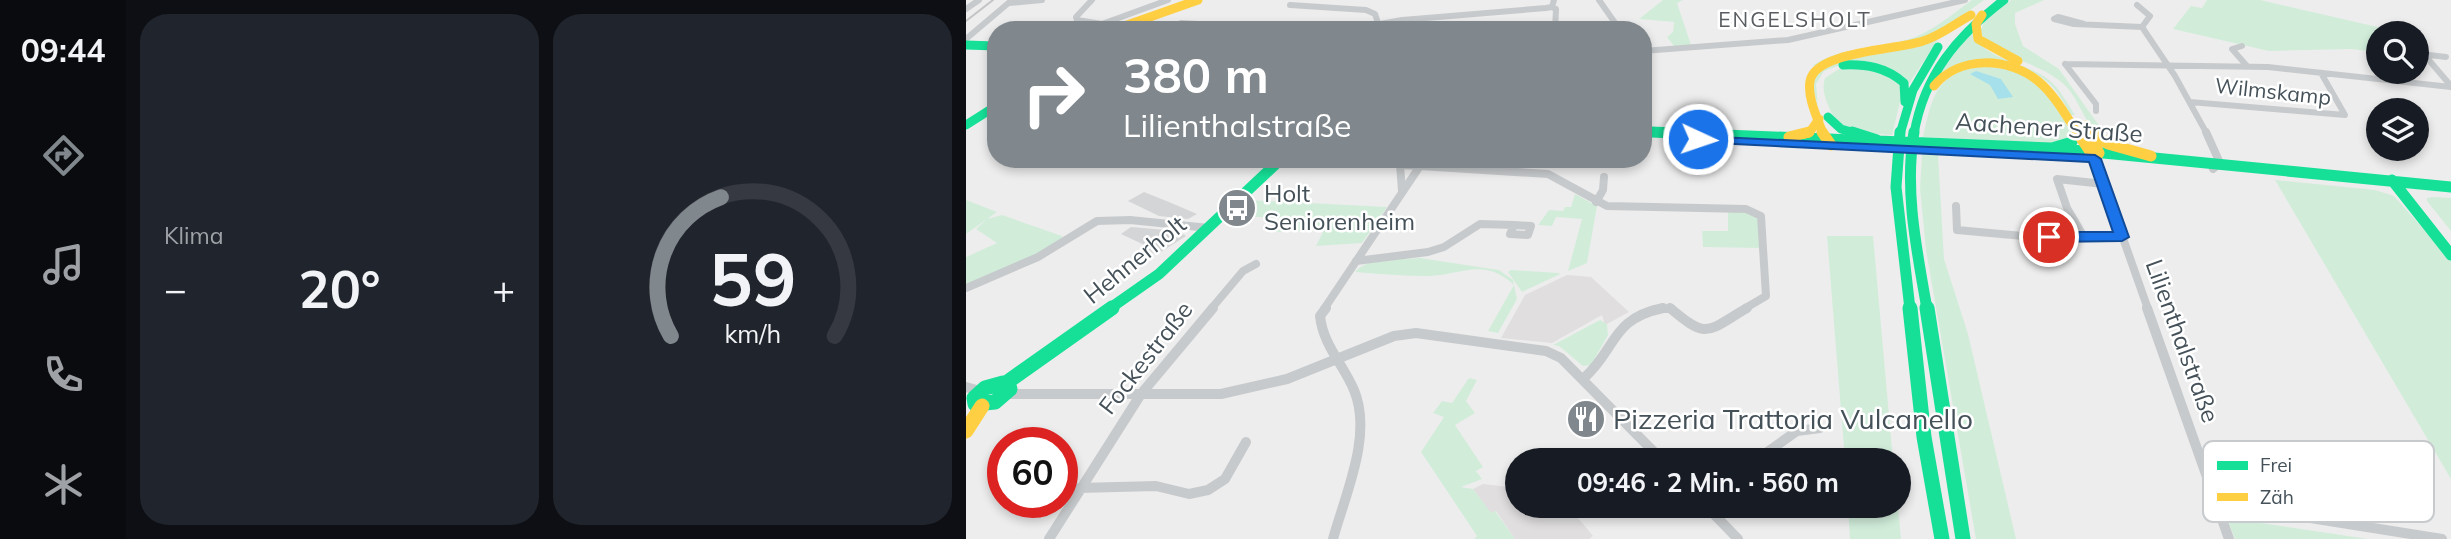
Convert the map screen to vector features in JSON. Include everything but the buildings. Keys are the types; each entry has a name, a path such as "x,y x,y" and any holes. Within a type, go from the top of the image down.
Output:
{"main road":[{"path":"1138,21 1198,0"},
{"path":"1904,112 1926,63 1947,36 1992,0"},
{"path":"1963,539 1912,206 1910,153 1928,84 1948,48 1983,14 2004,0"},
{"path":"1983,14 1976,24 1978,39 2053,81 2094,154"},
{"path":"1879,142 1841,129 1824,118 1809,85 1812,73 1818,67 1847,56 1924,41 1967,18"},
{"path":"966,45 987,46"},
{"path":"1921,106 1937,80 1952,69 1977,63 2002,64 2026,71 2046,82 2081,128 2092,135 2108,144 2151,156"},
{"path":"1829,141 1819,81 1831,69 1849,64 1877,66 1898,76 1906,87 1896,162 1900,245 1924,437 1942,539"},
{"path":"966,125 984,113"},
{"path":"1788,137 1808,133 1824,118"},
{"path":"2052,148 2072,142 2081,128"},
{"name":"Aachener Straße","path":"1652,135 1879,142 2151,156 2216,166"},
{"name":"Aachener Straße","path":"1652,135 1788,137 1829,141"},
{"name":"Aachener Straße","path":"1932,145 2052,148 2394,184 2451,187"},
{"name":"Hehnerholt","path":"982,406 997,402 1007,388 1152,279 1272,168"},
{"path":"2394,184 2451,254"},
{"name":"Aachener Straße","path":"2394,184 2451,193"},
{"name":"Hehnerholt","path":"980,391 995,384 1007,388"},
{"path":"966,431 982,406 973,401 980,391"}],"street":[{"path":"966,9 979,0"},
{"path":"987,21 1011,1 1042,0"},
{"path":"1083,21 1076,18 1092,0"},
{"path":"1110,21 1168,0"},
{"path":"1316,7 1335,0"},
{"path":"1486,0 1486,12"},
{"path":"1600,0 1614,21"},
{"path":"1652,50 1788,40 1965,0"},
{"path":"1394,21 1553,4 1556,9 1555,21"},
{"path":"1290,5 1366,10 1375,13 1377,21"},
{"path":"2137,5 2150,16 2142,27"},
{"path":"966,39 987,21"},
{"path":"2084,24 2142,27 2170,64 2190,102 2216,166"},
{"path":"2242,46 2232,49 2247,66"},
{"path":"2429,55 2446,57"},
{"path":"2429,60 2451,87"},
{"path":"2096,111 2095,104 2064,64 2247,66 2451,87"},
{"name":"Wilmskamp","path":"2190,102 2345,115 2321,73"},
{"name":"Lilienthalstraße","path":"2094,154 2203,466"},
{"path":"1400,168 1402,191"},
{"path":"1333,539 1359,437 1360,406 1320,332 1320,316 1419,168"},
{"path":"1452,168 1548,174 1596,202 1618,207 1755,211 1760,216 1767,287 1761,301 1709,330 1695,329 1669,307 1658,307 1619,329 1598,368 1584,378"},
{"path":"1596,202 1603,190 1604,177"},
{"path":"2084,237 2067,208 2057,179 2104,184"},
{"name":"Lilienthalstraße","path":"1956,206 1957,230 2028,237 2122,237"},
{"path":"966,288 1038,257 1097,221 1130,220 1209,228"},
{"path":"1356,261 1428,252 1444,247 1480,223 1514,225"},
{"name":"Fockestraße","path":"1049,539 1141,394 1243,271 1256,264"},
{"path":"1007,388 1141,394 1221,394 1251,389 1395,336 1416,333 1546,351 1562,358 1651,448"},
{"path":"966,387 980,391"},
{"path":"1773,448 1797,431 1820,428"},
{"path":"1079,488 1156,486 1189,494 1208,490 1225,479 1246,442"},
{"path":"1718,518 1738,539"},
{"name":"Lilienthalstraße","path":"2223,522 2229,539"},
{"path":"2335,522 2442,539"}],"shaded area":[{"path":"1567,275 1591,277 1629,312 1605,325 1602,315 1552,343 1501,338 1525,295"},
{"path":"1483,484 1505,487 1505,518 1578,518 1593,536 1589,539 1515,539 1496,511 1491,514 1473,489"}],"green space":[{"path":"1663,0 1683,0 1677,3 1691,45 1674,46 1667,37 1673,32 1674,22 1639,19"},
{"path":"1972,0 1984,0 1943,30 1918,41 1812,66 1834,55 1915,37"},
{"path":"2011,0 2044,0 2015,13 2015,24 2023,46 2059,69 2112,144 2093,128 2060,81 1998,48 1980,33 1984,22"},
{"path":"2207,0 2260,0 2366,24 2366,51 2269,51 2173,29 2191,6 2202,8"},
{"path":"1971,31 1977,41 1995,55 2049,80 2075,115 2071,115 2060,96 2045,80 2022,68 1979,63 1951,68 1940,73"},
{"path":"1939,38 1908,85 1894,71 1843,64 1824,71 1816,84 1818,106 1813,78 1822,68 1836,62"},
{"path":"1986,65 2019,71 2041,86 2073,136 2066,142 2051,143 1923,137 1934,97 1947,79 1970,68"},
{"path":"1854,66 1881,70 1901,85 1901,98 1892,135 1854,130 1839,122 1833,115 1825,95 1825,78 1839,69"},
{"path":"1922,154 1938,154 1944,259 1968,334 2016,539 1976,539 1926,250 1920,188"},
{"path":"2275,180 2375,190 2394,196 2451,260 2451,479 2434,450 2434,441 2429,441"},
{"path":"1575,194 1597,206 1587,263 1568,271 1582,219 1556,217 1552,226 1538,225 1549,210 1563,211 1565,207 1571,207"},
{"path":"2427,198 2451,198 2451,231 2427,201"},
{"path":"966,200 997,212 966,234"},
{"path":"1248,200 1387,207 1362,243 1316,246 1324,230 1271,232 1282,218 1231,216"},
{"path":"1728,210 1747,211 1759,217 1761,248 1703,247 1702,231 1728,231"},
{"path":"1002,215 1062,236 1062,240 1035,257 966,286 966,257 997,243 976,229 987,219"},
{"path":"1827,236 1873,236 1892,448 1844,448"},
{"path":"1420,258 1499,270 1513,280 1517,299 1498,333 1488,331 1514,285 1492,271 1482,269 1426,276 1355,272 1376,261"},
{"path":"1511,270 1560,274 1522,292 1508,272"},
{"path":"1600,320 1607,324 1608,335 1591,365 1583,366 1559,346 1553,345"},
{"path":"1469,378 1477,380 1466,401 1475,413 1455,425 1483,467 1476,471 1482,479 1461,487 1473,489 1491,513 1495,511 1515,539 1474,539 1477,536 1421,452 1444,417 1433,413 1442,401 1452,403"},
{"path":"1849,518 1899,518 1901,539 1850,539"},
{"path":"2229,522 2254,522 2368,539 2235,539"}],"water":[{"path":"1976,71 2001,79 2013,97 1998,99 1990,85 1970,74"}],"railway":[{"path":"966,21 993,0"}],"traffic: fast":[{"path":"1963,539 1916,244 1910,179 1912,147 1917,116 1927,86 1942,60 1960,38 2004,0"},
{"path":"966,45 987,46"},
{"path":"1938,47 1913,90 1901,124 1896,187 1924,437 1942,539"},
{"path":"1843,65 1868,65 1891,73 1904,83 1905,102"},
{"path":"966,125 987,112"},
{"path":"1828,117 1841,129 1877,140"},
{"path":"2052,148 2072,142 2077,131"},
{"path":"1652,132 2052,148 2451,187"},
{"path":"1006,383 1159,274 1271,168"},
{"path":"2392,180 2451,255"},
{"path":"1003,383 1010,389 1003,397 990,404 975,404 974,398 985,388 1003,383"}],"traffic: slow":[{"path":"1138,21 1198,0"},
{"path":"1831,145 1824,138 1810,92 1810,80 1815,70 1838,58 1924,41 1971,15"},
{"path":"1982,15 1976,24 1978,39 2018,61"},
{"path":"1934,86 1943,76 1967,64 2004,65 2023,71 2050,93 2095,159 2099,153 2086,125"},
{"path":"1789,137 1809,133 1819,119"},
{"path":"2090,131 2108,144 2151,156"},
{"path":"966,431 982,406"}],"place":[{"name":"Holt Seniorenheim","path":"1237,208"},
{"name":"Pizzeria Trattoria Vulcanello","path":"1586,419"}],"district":[{"name":"ENGELSHOLT","path":"1795,20"}],"route":[{"path":"1698,139 2007,152 2095,159 2122,237 2049,237"}]}
